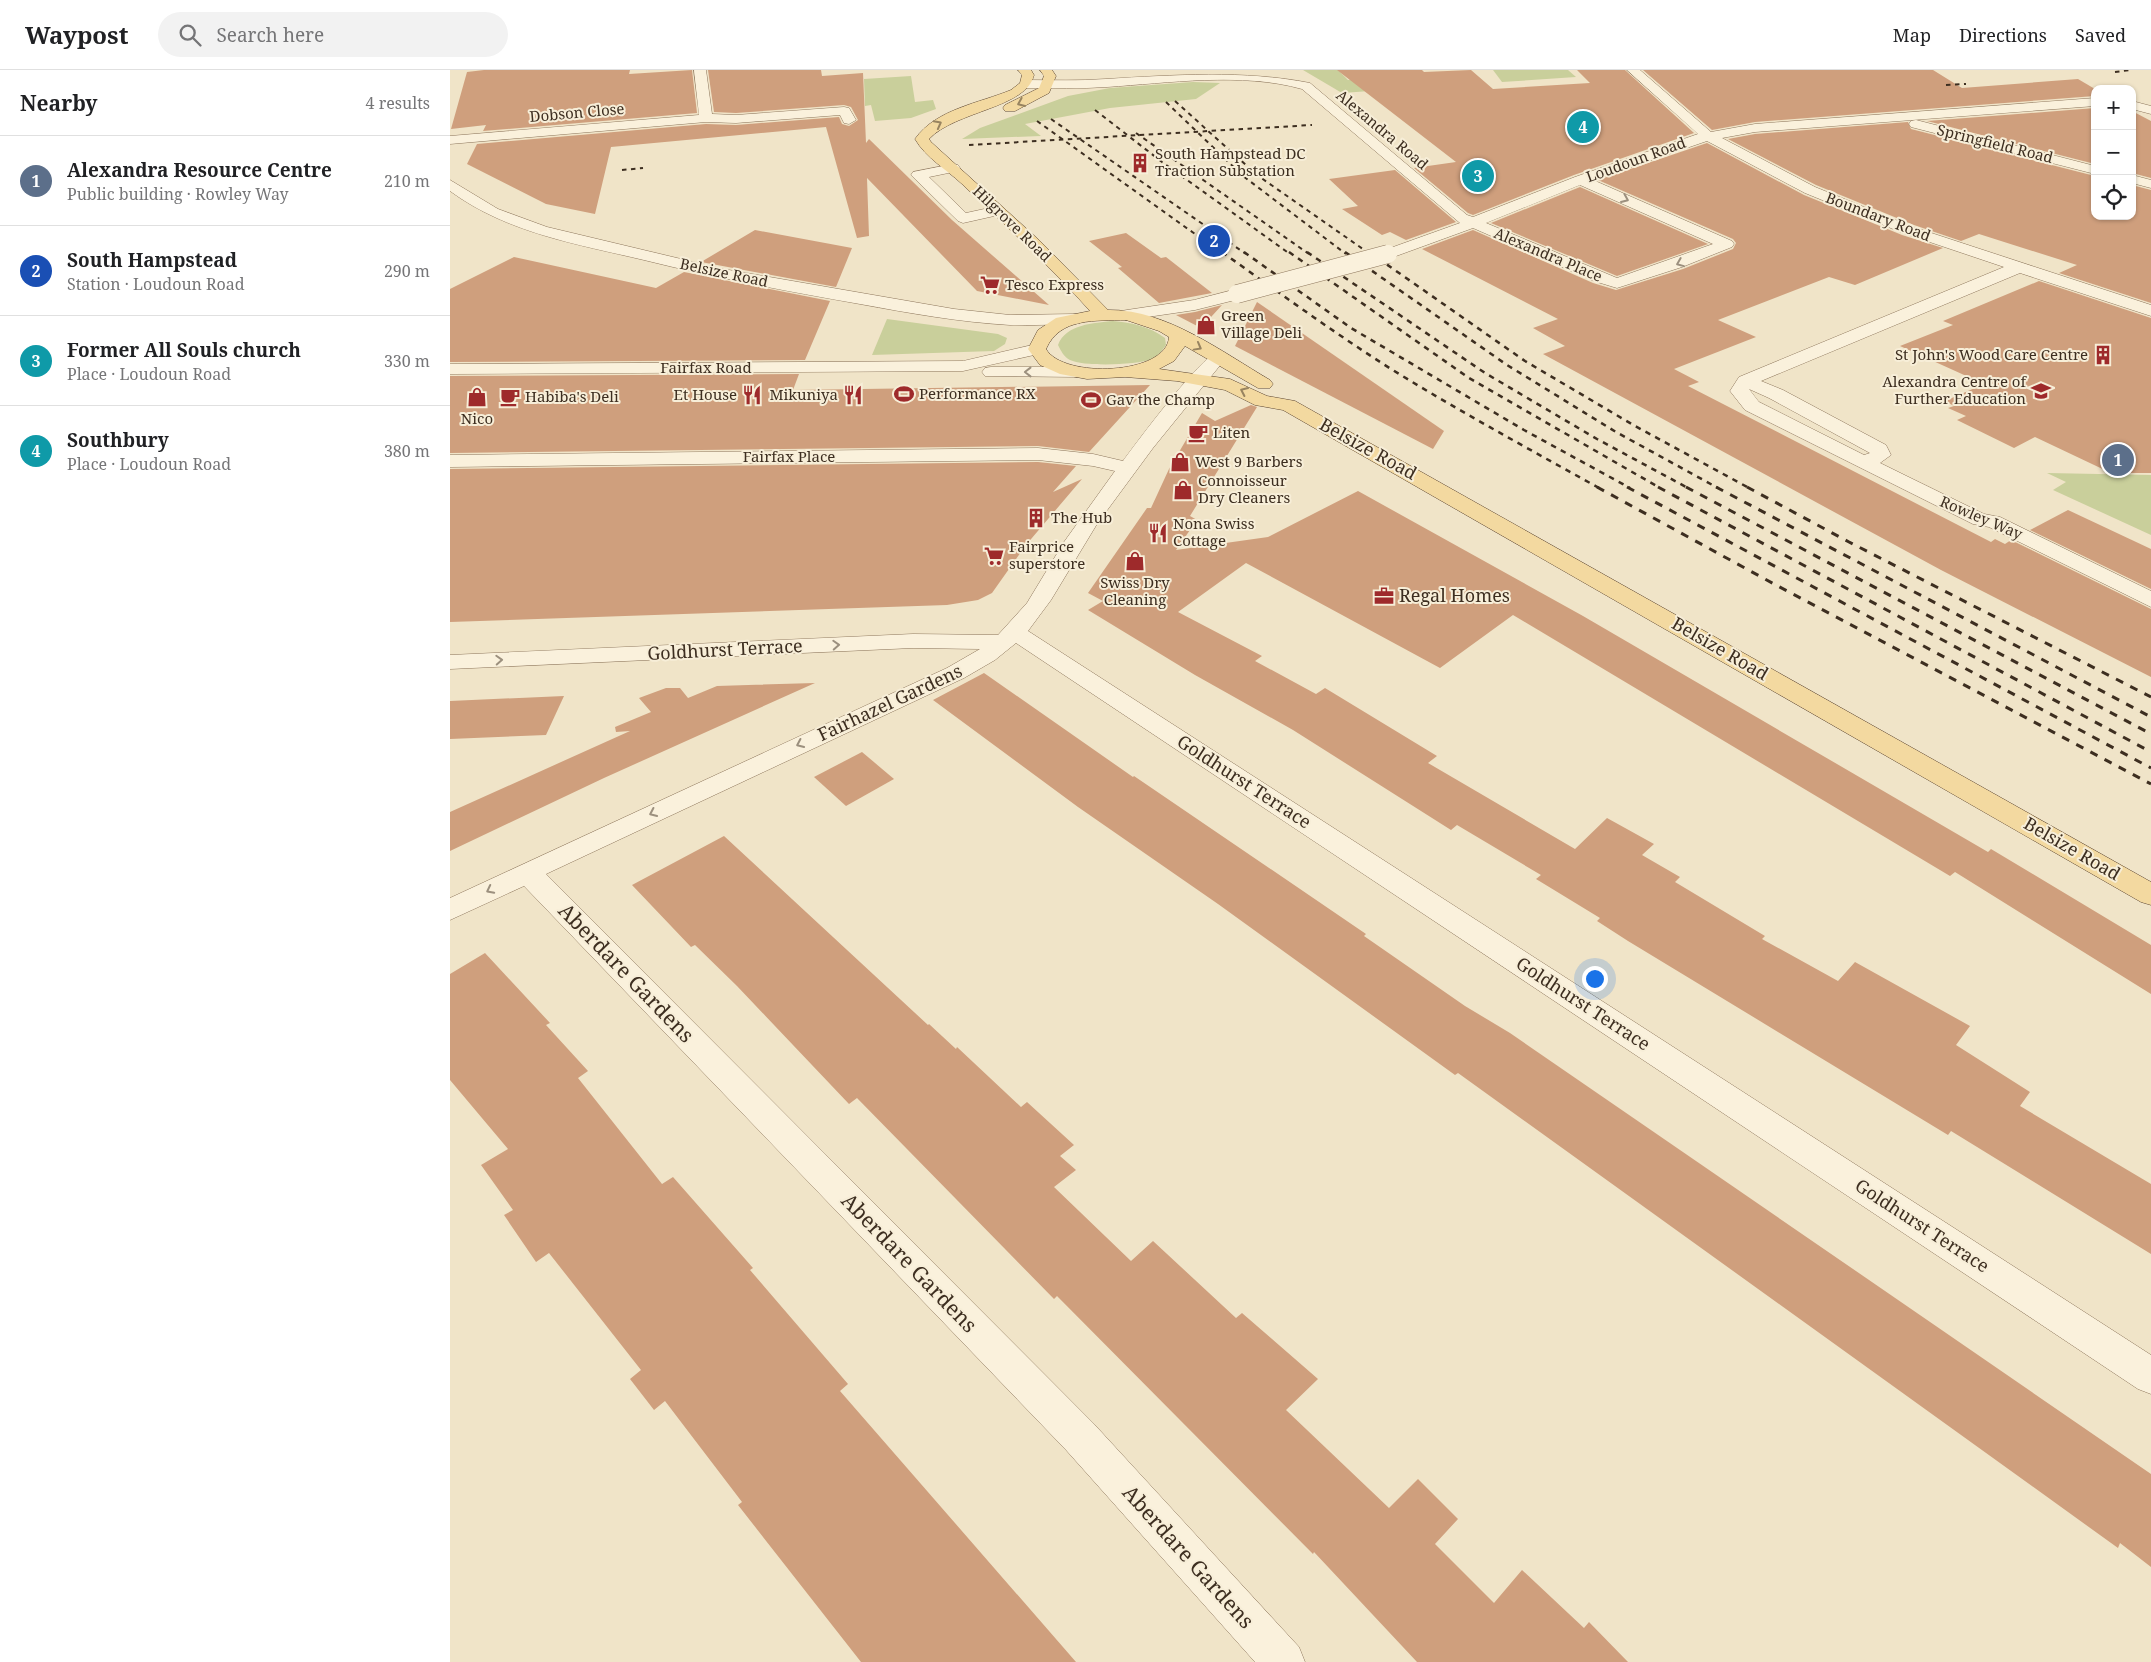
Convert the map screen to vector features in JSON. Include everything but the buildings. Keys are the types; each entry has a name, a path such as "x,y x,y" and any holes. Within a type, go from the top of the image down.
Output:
{"main road":[{"path":"1024,70 1028,75 1026,84"},
{"path":"940,157 938,147 944,138 964,125 1034,97 1044,90 1050,76 1046,70"},
{"name":"Hilgrove Road","path":"1026,84 1016,93 997,102 939,123 928,131 922,139 926,147 953,168 1080,289 1103,314"},
{"name":"Belsize Road","path":"1038,345 1044,334 1053,327 1074,319 1103,314 1127,315 1172,331 1280,393 1288,405"},
{"path":"1038,345 1040,356 1048,363 1060,368 1077,372 1126,372 1150,366 1168,357 1177,346 1172,331"},
{"name":"Belsize Road","path":"1126,372 1199,379 1230,385 1262,400 1288,405 2151,895"}],"street":[{"path":"700,70 706,118"},
{"name":"Boundary Road","path":"1633,70 1708,136 1756,163 1842,204 2017,268 2151,311"},
{"name":"Alexandra Road","path":"1026,84 1091,84 1202,73 1263,75 1299,82 1454,212 1472,223"},
{"path":"2136,99 2151,98"},
{"name":"Loudoun Road","path":"1127,315 1195,305 1388,254 1676,144 1708,136 1755,128 2091,102"},
{"path":"2136,106 2151,110"},
{"name":"Dobson Close","path":"450,140 706,118 736,119 844,111 849,120"},
{"name":"Springfield Road","path":"1895,118 2091,169"},
{"path":"953,168 918,175 963,218 998,211"},
{"name":"Alexandra Place","path":"1472,223 1617,283 1676,264 1726,244 1580,180"},
{"path":"2136,180 2151,184"},
{"name":"Belsize Road","path":"450,184 484,209 508,220 690,267 911,308 1011,320 1074,319"},
{"name":"Rowley Way","path":"2017,268 1745,381 1776,394 1879,448 1881,455 1864,463 1980,520 1993,521 2151,600"},
{"name":"Loudoun Road","path":"1172,331 1177,315 1195,305"},
{"path":"1011,320 1038,345"},
{"name":"Fairfax Road","path":"450,369 963,366 1004,358 1038,345"},
{"name":"Fairhazel Gardens","path":"450,910 527,872 924,687 955,675 1008,637 1036,608 1065,556 1128,468 1217,358"},
{"name":"Fairfax Road","path":"963,366 992,372 1077,372"},
{"name":"Fairfax Place","path":"450,461 1038,454 1093,460 1128,468"},
{"name":"Goldhurst Terrace","path":"450,662 1008,637 2151,1376"},
{"name":"Aberdare Gardens","path":"527,872 1080,1437 1284,1662"}],"green space":[{"path":"1303,70 1338,70 1348,80 1415,75 1482,83 1342,93"},
{"path":"1493,70 1568,70 1576,77 1502,82"},
{"path":"911,76 915,102 933,100 936,109 911,118 875,121 871,105 865,106 864,79"},
{"path":"1193,82 1220,83 1196,99 1110,108 1025,124 1041,136 962,139 980,128 1068,96 1110,88"},
{"path":"887,319 998,334 1007,338 1005,344 994,351 872,355"},
{"path":"1113,321 1147,328 1165,338 1166,345 1152,359 1135,363 1087,364 1070,360 1064,356 1058,345 1067,333 1081,326"},
{"path":"2047,473 2151,475 2151,535 2053,490 2066,482"}],"railway":[{"path":"2115,72 2130,70"},
{"path":"1946,85 1966,84"},
{"path":"1175,101 1208,131"},
{"path":"1166,102 1197,132"},
{"path":"1095,110 1128,136"},
{"path":"1051,119 1079,139"},
{"path":"1037,121 1063,140"},
{"path":"1208,131 1312,125"},
{"path":"1197,132 1208,131"},
{"path":"1208,131 1257,175 1370,254"},
{"path":"1139,135 1197,132"},
{"path":"1197,132 1243,176 1346,254"},
{"path":"1128,136 1139,135"},
{"path":"1139,135 1309,254"},
{"path":"1079,139 1128,136"},
{"path":"1128,136 1290,254"},
{"path":"1063,140 1079,139"},
{"path":"1079,139 1246,254"},
{"path":"969,145 1063,140"},
{"path":"1063,140 1223,254"},
{"path":"622,170 643,168"},
{"path":"1222,252 1391,369 1468,415 1599,488"},
{"path":"1244,252 1351,328 1524,430 1630,488"},
{"path":"1289,252 1469,378 1660,488"},
{"path":"1307,252 1485,373 1597,439 1688,488"},
{"path":"1345,252 1507,365 1616,432 1718,488"},
{"path":"1369,252 1525,361 1635,426 1749,488"},
{"path":"1597,487 1774,584 2151,784"},
{"path":"1627,487 2151,768"},
{"path":"1658,487 2151,752"},
{"path":"1686,487 2151,734"},
{"path":"1716,487 2151,717"},
{"path":"1747,487 1849,542 2151,697"}],"place":[{"name":"Southbury","path":"1583,127"},
{"name":"South Hampstead DC Traction Substation","path":"1140,163"},
{"name":"Former All Souls church","path":"1478,176"},
{"name":"South Hampstead","path":"1214,241"},
{"name":"Tesco Express","path":"990,285"},
{"name":"Green Village Deli","path":"1206,325"},
{"name":"St John's Wood Care Centre","path":"2103,355"},
{"name":"Alexandra Centre of Further Education","path":"2041,391"},
{"name":"Performance RX","path":"904,394"},
{"name":"Et House","path":"752,395"},
{"name":"Mikuniya","path":"853,395"},
{"name":"Nico","path":"477,397"},
{"name":"Habiba's Deli","path":"510,397"},
{"name":"Gav the Champ","path":"1091,400"},
{"name":"Liten","path":"1198,433"},
{"name":"Alexandra Resource Centre","path":"2118,460"},
{"name":"West 9 Barbers","path":"1180,462"},
{"name":"Connoisseur Dry Cleaners","path":"1183,490"},
{"name":"The Hub","path":"1036,518"},
{"name":"Nona Swiss Cottage","path":"1158,533"},
{"name":"Fairprice superstore","path":"994,556"},
{"name":"Swiss Dry Cleaning","path":"1135,561"},
{"name":"Regal Homes","path":"1384,596"}]}
